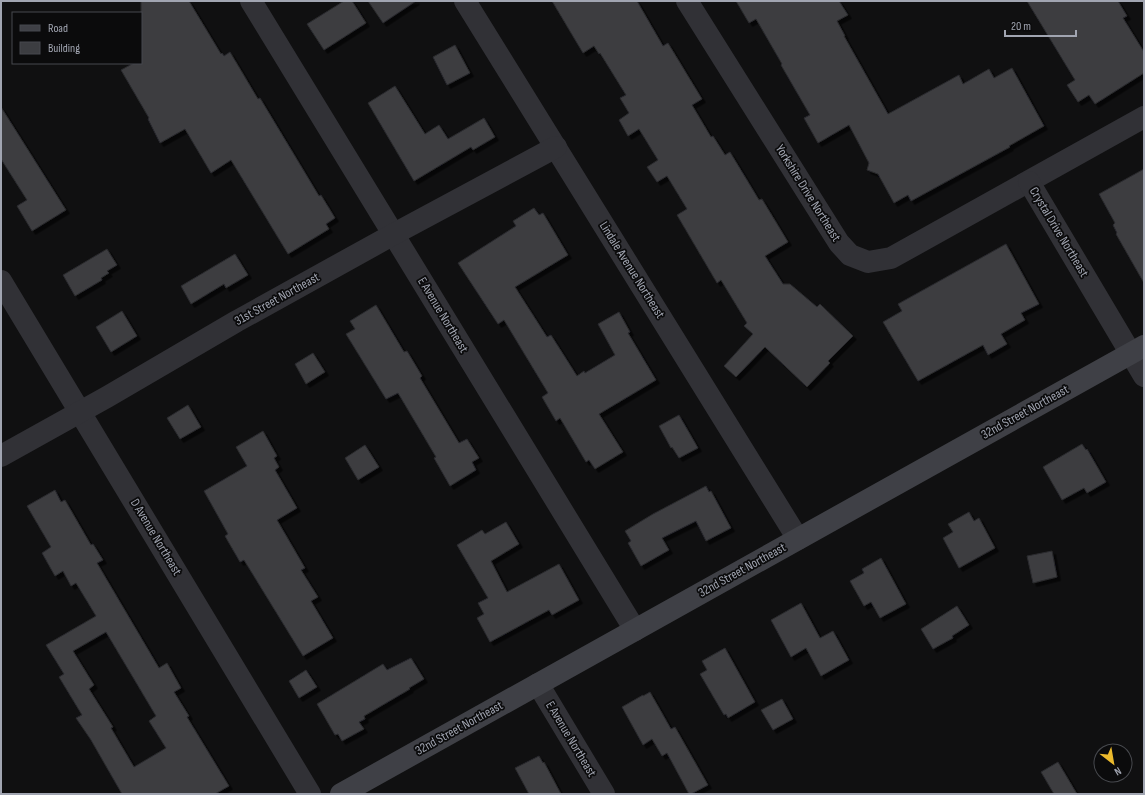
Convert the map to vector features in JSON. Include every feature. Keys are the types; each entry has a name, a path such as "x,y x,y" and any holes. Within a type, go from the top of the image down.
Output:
{"main road":[{"name":"32nd Street Northeast","path":"341,794 1137,350"}],"street":[{"name":"E Avenue Northeast","path":"251,1 635,630"},
{"name":"Lindale Avenue Northeast","path":"465,1 798,539"},
{"name":"Yorkshire Drive Northeast","path":"687,1 839,243 850,255 868,262 891,258 1029,182"},
{"name":"Crystal Drive Northeast","path":"1144,117 1029,182 1137,350 1144,376"},
{"name":"31st Street Northeast","path":"1,456 236,321 556,147"},
{"name":"D Avenue Northeast","path":"1,281 310,794"},
{"name":"E Avenue Northeast","path":"538,684 604,794"}],"building":[{"path":"141,1 189,1 221,54 222,53 224,56 230,52 258,99 260,98 319,196 321,195 335,218 326,224 329,229 288,254 231,160 211,173 185,129 160,143 148,119 149,118 121,70 132,64 142,64"},
{"path":"344,1 352,1 366,23 324,50 307,24"},
{"path":"368,1 416,1 383,23"},
{"path":"552,1 637,1 663,46 668,43 702,99 692,105 711,137 713,136 725,155 730,152 759,200 762,199 788,242 765,256 783,284 790,284 817,307 820,304 853,336 828,361 830,363 807,387 765,347 736,377 724,366 753,334 744,326 747,323 721,280 717,283 677,215 687,209 667,176 657,182 647,167 658,160 639,129 628,136 619,120 629,113 620,98 626,95 594,46 583,53"},
{"path":"736,1 839,1 848,15 837,21 888,114 959,75 963,84 989,69 994,78 1012,68 1044,126 1009,146 1010,147 911,201 908,195 894,203 878,174 867,170 869,163 849,125 818,143 804,118 810,115 781,65 782,64 756,19 749,23"},
{"path":"1027,1 1118,1 1127,16 1123,18 1144,52 1144,73 1095,104 1089,95 1078,102 1067,85 1075,80"},
{"path":"455,45 470,73 447,85 433,57"},
{"path":"395,86 425,134 439,125 448,139 484,118 495,137 473,150 471,147 414,181 368,103"},
{"path":"1,107 66,210 32,231 17,206 27,200 1,159"},
{"path":"1144,169 1144,283 1116,234 1117,233 1113,225 1115,223 1099,194"},
{"path":"534,208 539,215 543,213 568,255 515,287 547,337 551,335 577,376 584,371 585,373 615,355 598,324 619,312 630,332 628,333 656,380 599,414 623,452 595,469 589,460 586,462 560,418 556,421 542,397 548,393 504,320 498,324 458,263 516,226 513,221"},
{"path":"1006,244 1039,304 1021,313 1025,320 1001,334 1007,344 988,355 983,345 918,381 883,322 902,311 898,304"},
{"path":"107,249 117,265 107,271 109,273 101,278 102,280 75,296 63,275"},
{"path":"235,254 248,275 226,288 224,284 191,304 181,286"},
{"path":"376,305 404,352 407,351 422,376 420,378 459,443 467,439 479,458 472,462 476,470 450,486 434,458 436,457 398,393 386,399 346,334 355,329 350,321"},
{"path":"122,311 137,336 111,352 96,327"},
{"path":"313,353 325,372 306,384 295,364"},
{"path":"188,405 201,427 180,439 167,418"},
{"path":"679,415 698,448 679,458 672,447 671,448 659,426"},
{"path":"263,431 277,456 274,458 279,467 275,470 297,508 277,520 305,568 301,570 318,597 311,601 333,638 303,656 244,560 240,562 225,536 228,534 204,491 247,466 236,447"},
{"path":"1082,444 1086,450 1087,449 1106,482 1087,493 1084,488 1062,500 1043,467"},
{"path":"365,445 379,467 358,480 345,458"},
{"path":"706,486 709,492 711,491 731,528 706,541 696,521 662,538 669,550 641,566 628,543 631,541 625,531 653,514"},
{"path":"55,490 61,502 65,500 91,545 93,544 103,560 97,563 159,668 167,663 181,688 174,692 189,716 187,717 229,786 215,794 122,794 91,740 76,718 82,715 59,677 64,674 46,645 96,616 76,583 71,586 63,571 55,576 42,553 51,547 27,506","holes":["106,632 156,716 149,721 166,748 134,767 111,728 113,727 89,689 94,685 73,651"]},
{"path":"969,512 974,521 979,518 995,548 959,568 943,538 953,532 948,524"},
{"path":"506,522 519,544 491,561 507,592 559,564 579,600 552,615 549,610 490,642 477,618 484,614 478,603 488,598 457,545 482,530 485,534"},
{"path":"1052,551 1057,577 1033,583 1027,556"},
{"path":"881,558 906,604 880,618 871,602 864,606 850,581 864,573 862,569"},
{"path":"801,603 820,638 833,631 849,660 821,676 806,648 791,657 771,620"},
{"path":"957,606 969,625 952,636 953,638 933,649 921,629"},
{"path":"725,648 755,702 728,718 726,714 724,715 700,674 707,670 702,661"},
{"path":"411,658 424,679 364,716 365,719 359,722 364,729 342,741 338,734 335,735 317,704 383,664 387,670"},
{"path":"306,670 317,687 299,698 289,681"},
{"path":"650,692 671,729 675,727 708,785 691,794 689,794 667,753 662,756 652,739 643,745 622,707"},
{"path":"782,699 793,719 773,730 761,710"},
{"path":"539,756 543,763 544,762 561,794 529,794 515,768"},
{"path":"1058,762 1077,794 1054,794 1041,772"}]}
